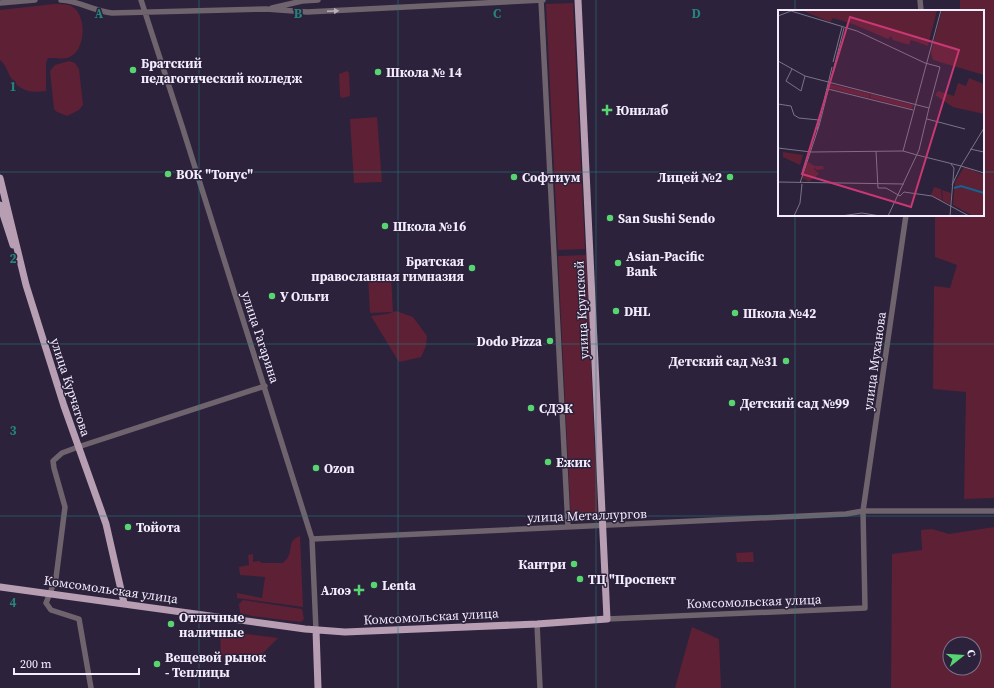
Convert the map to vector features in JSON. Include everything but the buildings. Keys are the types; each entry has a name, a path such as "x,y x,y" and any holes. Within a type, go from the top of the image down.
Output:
{"main road":[{"name":"улица Крупской","path":"578,0 603,526 606,619"},
{"name":"улица Курчатова","path":"0,178 26,286 78,447 106,524 124,603"},
{"path":"0,205 26,286"},
{"name":"Комсомольская улица","path":"0,587 50,592 316,630 345,632 537,624 606,619"},
{"name":"улица Гагарина","path":"316,630 318,688"}],"street":[{"path":"0,3 35,0"},
{"path":"61,0 68,0 100,12 266,9 307,12 542,0"},
{"name":"улица Гагарина","path":"141,0 312,539 316,630"},
{"path":"266,9 318,0"},
{"path":"400,7 402,0"},
{"name":"улица Крупской","path":"542,0 568,527"},
{"path":"920,0 921,10"},
{"path":"307,12 305,6 308,1"},
{"name":"улица Муханова","path":"865,608 862,511 906,216"},
{"path":"91,688 79,619 48,607 46,603 56,578 65,507 53,461 62,453 78,447 264,386"},
{"name":"улица Металлургов","path":"312,539 846,514 862,511 994,511"},
{"name":"Комсомольская улица","path":"606,619 865,608"},
{"path":"537,624 540,688"}],"shaded area":[{"path":"960,0 994,0 994,498 964,499 966,392 933,389 934,286 950,288 957,265 935,257 935,216 984,216 984,10 960,10"},
{"path":"573,3 585,249 558,250 546,4"},
{"path":"54,4 69,5 80,15 83,32 81,41 74,55 67,58 48,58 46,63 46,91 27,91 15,83 0,60 0,10"},
{"path":"69,61 75,63 79,69 83,105 79,110 67,116 57,112 54,109 50,71 55,65"},
{"path":"347,71 349,73 350,96 342,98 340,96 339,74"},
{"path":"377,117 382,182 354,183 350,119"},
{"path":"586,255 598,520 571,522 558,256"},
{"path":"391,275 393,312 370,313 368,276"},
{"path":"396,311 413,317 427,336 426,346 421,357 399,362 371,316"},
{"path":"994,527 994,688 891,688 892,554 922,550 921,530 932,529 949,534"},
{"path":"300,536 303,607 237,598 237,593 262,598 265,577 240,575 239,567 249,565 248,555 253,554 253,562 283,563 289,556 292,542"},
{"path":"753,552 754,562 737,562 736,553"},
{"path":"243,600 302,609 304,619 301,622 252,616 240,613 239,604"},
{"path":"692,627 719,639 721,688 675,688"},
{"path":"220,631 278,638 252,664 221,657"}],"place":[{"name":"Братский педагогический колледж","path":"133,70"},
{"name":"Школа № 14","path":"378,72"},
{"name":"Юнилаб","path":"607,110"},
{"name":"ВОК \"Тонус\"","path":"168,174"},
{"name":"Софтиум","path":"514,177"},
{"name":"Лицей №2","path":"730,177"},
{"name":"San Sushi Sendo","path":"610,218"},
{"name":"Школа №16","path":"385,226"},
{"name":"Asian-Pacific Bank","path":"618,263"},
{"name":"Братская православная гимназия","path":"472,268"},
{"name":"У Ольги","path":"272,296"},
{"name":"DHL","path":"616,311"},
{"name":"Школа №42","path":"735,313"},
{"name":"Dodo Pizza","path":"550,341"},
{"name":"Детский сад №31","path":"786,361"},
{"name":"Детский сад №99","path":"732,403"},
{"name":"СДЭК","path":"531,408"},
{"name":"Ежик","path":"548,462"},
{"name":"Ozon","path":"316,468"},
{"name":"Тойота","path":"128,527"},
{"name":"Кантри","path":"574,564"},
{"name":"ТЦ \"Проспект","path":"580,579"},
{"name":"Lenta","path":"374,585"},
{"name":"Алоэ","path":"359,590"},
{"name":"Отличные наличные","path":"171,624"},
{"name":"Вещевой рынок - Теплицы","path":"157,664"}]}
